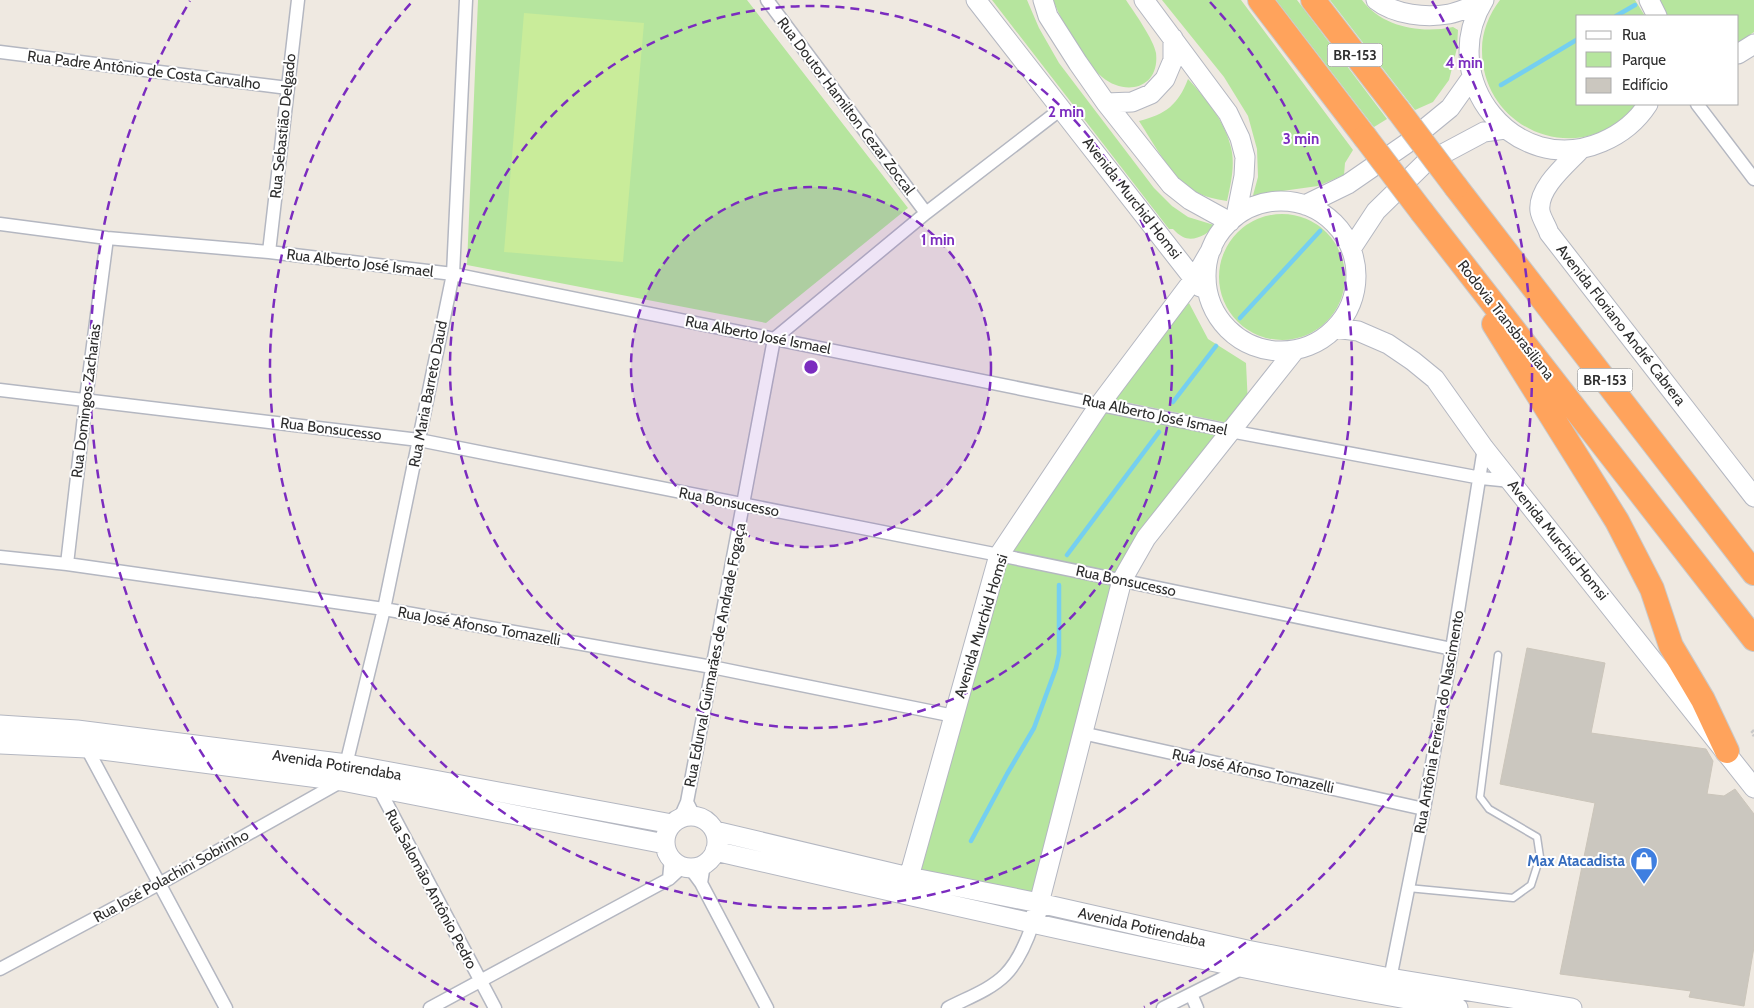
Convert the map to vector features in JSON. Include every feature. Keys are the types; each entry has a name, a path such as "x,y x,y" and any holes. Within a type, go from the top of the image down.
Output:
{"highway":[{"name":"Rodovia Transbrasiliana","path":"1260,0 1754,640"},
{"name":"BR-153","path":"1313,0 1754,572"},
{"path":"1485,293 1484,308 1617,521 1652,589 1671,646 1703,700 1727,751"}],"main road":[{"name":"Avenida Murchid Homsi","path":"976,0 1210,300"},
{"path":"1042,0 1048,16 1106,103 1172,185 1190,200 1233,219"},
{"path":"1144,0 1228,113 1240,138 1244,157 1244,176 1233,219"},
{"path":"1376,0 1402,12 1430,16 1451,14 1483,1"},
{"path":"1648,0 1656,15"},
{"path":"1483,1 1471,30 1469,61 1472,77 1484,105 1494,118 1519,138 1549,148 1581,149 1616,136 1634,122 1649,106"},
{"path":"1106,103 1132,102 1151,94 1165,79 1173,60 1173,38"},
{"path":"1739,53 1754,44"},
{"path":"1305,205 1348,184 1406,144 1450,108 1472,77"},
{"path":"1351,249 1376,211 1424,164 1484,132 1506,129"},
{"name":"Avenida Floriano André Cabrera","path":"1581,149 1551,181 1542,196 1540,210 1549,233 1754,497"},
{"path":"1281,201 1305,205 1323,214 1338,226 1351,249 1356,273 1356,285 1349,308 1335,328 1324,338 1310,346 1283,351 1265,349 1248,344 1238,338 1221,321 1210,300 1206,277 1212,248 1220,233 1233,219 1246,210 1269,202 1281,201"},
{"name":"Avenida Murchid Homsi","path":"910,877 999,555 1100,404 1194,279 1212,248"},
{"name":"Avenida Murchid Homsi","path":"1335,328 1358,331 1388,344 1435,379 1484,448 1727,751 1754,788"},
{"path":"1033,923 1122,580 1146,538 1295,350"},
{"name":"Avenida Potirendaba","path":"0,725 77,730 344,773 378,788 688,859 1033,923 1243,968 1559,1007"},
{"name":"Avenida Potirendaba","path":"0,744 87,748 344,773 370,768 683,815"},
{"path":"683,815 706,821 715,830 717,841 688,859 668,830 683,815"},
{"name":"Avenida Potirendaba","path":"715,830 910,877 1247,950 1388,987 1458,1008"}],"street":[{"name":"Rua Sebastião Delgado","path":"269,252 298,0"},
{"name":"Rua Maria Barreto Daud","path":"344,773 384,609 453,274 466,0"},
{"name":"Rua Doutor Hamilton Cezar Zoccal","path":"766,0 926,213"},
{"name":"Rua Padre Antônio de Costa Carvalho","path":"0,52 288,88"},
{"path":"1698,105 1754,179"},
{"path":"774,339 926,213 1061,109"},
{"name":"Rua Alberto José Ismael","path":"0,224 107,238 269,252 453,274 1230,431 1480,478 1511,481"},
{"name":"Rua Domingos Zacharias","path":"67,564 107,238"},
{"name":"Rua Edurval Guimarães de Andrade Fogaça","path":"683,815 774,339"},
{"name":"Rua Bonsucesso","path":"0,390 419,440 999,555 1452,649"},
{"name":"Rua Antônia Ferreira do Nascimento","path":"1388,987 1424,809 1484,448"},
{"name":"Rua José Afonso Tomazelli","path":"0,557 67,564 384,609 712,667 954,716"},
{"path":"77,730 226,1008"},
{"name":"Rua José Afonso Tomazelli","path":"1082,733 1424,809"},
{"name":"Rua Salomão Antônio Pedro","path":"370,768 378,788 495,1008"},
{"name":"Rua José Polachini Sobrinho","path":"0,969 159,884 344,773"},
{"path":"430,1008 669,879 688,859 767,1008"},
{"path":"948,1008 995,983 1005,975 1026,943 1033,923"},
{"path":"1163,1008 1243,968 1247,950"},
{"path":"1191,994 1197,1008"}],"lane":[{"path":"1408,888 1513,898 1531,885 1540,857 1537,837 1489,809 1480,797 1498,655"}],"path":[{"path":"1753,731 1754,736"}],"green space":[{"path":"478,0 747,0 908,208 766,323 467,265"},
{"path":"992,0 1027,0 1039,28 1059,63 1154,188 1172,206 1188,217 1214,225 1212,229 1200,237 1191,239 1183,237 1173,229 1169,229"},
{"path":"1053,0 1126,0 1152,41 1156,53 1156,65 1153,74 1140,86 1131,87 1121,87 1102,77 1080,51"},
{"path":"1162,0 1241,0 1353,150 1345,163 1344,175 1318,186 1275,192 1252,199 1258,177 1257,149 1248,116 1224,77"},
{"path":"1276,0 1297,0 1387,119 1374,127"},
{"path":"1330,0 1362,0 1380,17 1415,29 1428,30 1453,27 1458,30 1457,48 1449,80 1433,102 1415,110"},
{"path":"1500,0 1635,0 1644,15 1576,15 1576,105 1635,105 1615,124 1590,135 1565,138 1540,133 1517,121 1498,102 1486,78 1482,49 1483,36 1493,11"},
{"path":"1660,0 1754,0 1754,32 1739,42 1739,15 1667,15"},
{"path":"524,13 644,23 623,262 504,252"},
{"path":"1188,79 1213,109 1227,135 1232,151 1233,165 1227,201 1202,195 1186,186 1171,170 1139,121 1157,115 1170,107 1180,96"},
{"path":"1282,214 1306,219 1326,233 1340,253 1345,277 1340,301 1326,321 1306,335 1282,340 1258,335 1238,321 1224,301 1219,277 1224,253 1238,233 1258,219"},
{"path":"1189,303 1208,339 1246,363 1248,405 1233,424 1110,399"},
{"path":"1102,410 1224,435 1119,574 1007,550"},
{"path":"1002,562 1114,585 1034,896 915,872"}],"building":[{"path":"1527,648 1605,663 1591,733 1706,749 1713,761 1707,794 1724,796 1735,789 1754,814 1754,947 1744,1006 1689,997 1691,991 1560,974 1595,803 1500,784"}],"waterway":[{"path":"1618,15 1635,5"},
{"path":"1501,85 1576,40"},
{"path":"1240,318 1320,231"},
{"path":"1173,402 1216,346"},
{"path":"1067,555 1159,432"},
{"path":"971,841 1034,728 1056,668 1059,654 1059,585"}],"place":[{"name":"Max Atacadista","path":"1644,885"}]}
